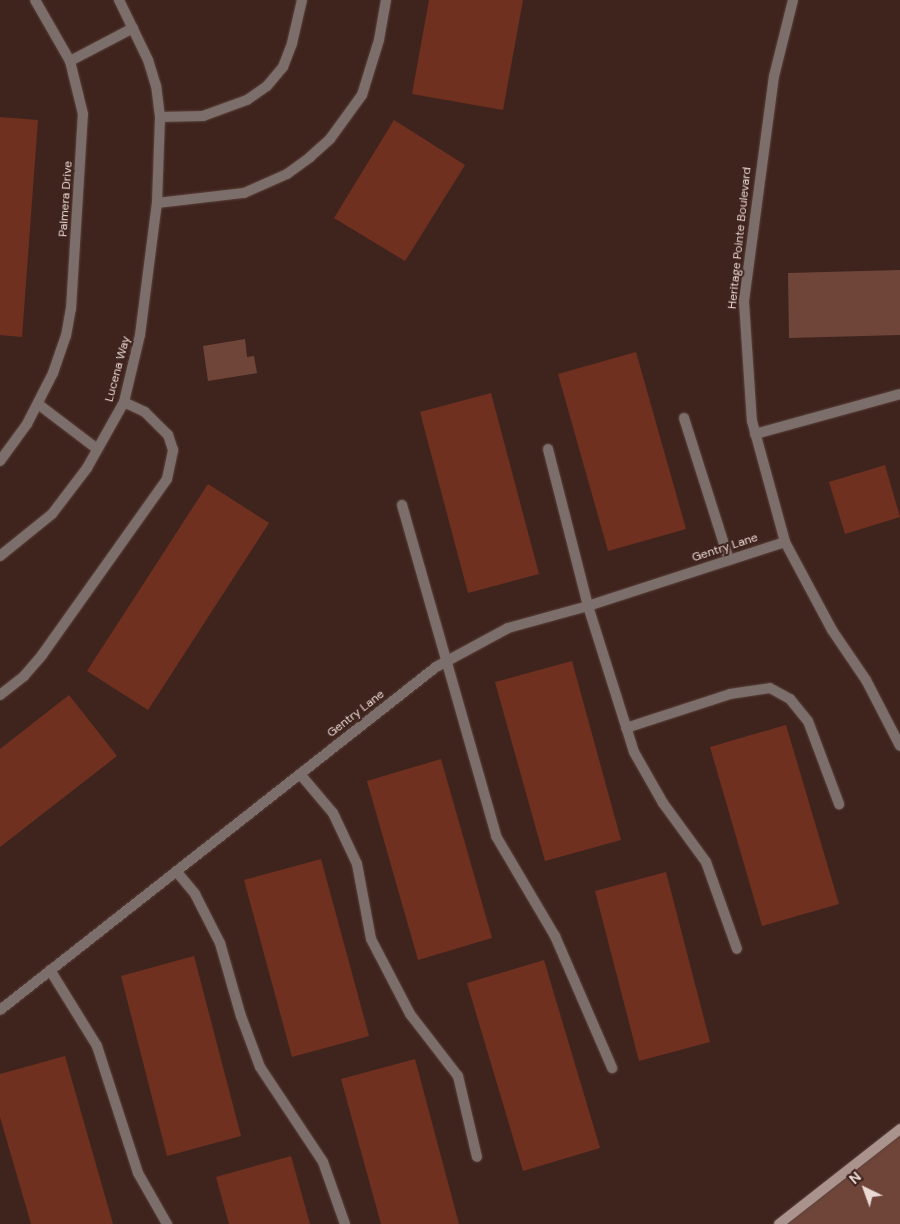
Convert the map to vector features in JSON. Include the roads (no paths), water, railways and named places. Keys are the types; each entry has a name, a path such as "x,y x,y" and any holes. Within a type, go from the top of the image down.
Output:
{"main road":[{"path":"779,1224 900,1129"}],"street":[{"name":"Palmera Drive","path":"0,461 38,404 66,336 71,309 83,114 70,61 35,0"},
{"path":"119,0 133,28 156,86 160,117 157,204 244,193 287,174 317,151 347,119 362,95 380,40 386,0"},
{"path":"160,117 203,116 247,100 267,86 283,67 292,43 302,0"},
{"name":"Heritage Pointe Boulevard","path":"793,0 774,76 744,302 746,362 755,434 785,542 832,630 866,680 900,746"},
{"path":"70,61 133,28"},
{"name":"Lucena Way","path":"0,556 52,514 71,492 124,402 140,335 157,204"},
{"path":"755,434 900,394"},
{"path":"0,695 24,676 42,655 167,479 173,450 168,435 145,412 124,402"},
{"path":"38,404 97,449"},
{"path":"684,418 730,560"},
{"path":"548,449 588,606 634,752 663,804 706,862 737,949"},
{"path":"402,505 496,836 555,936 612,1068"},
{"name":"Gentry Lane","path":"0,1010 447,661 508,628 588,606 785,542"},
{"path":"626,728 730,694 770,688 790,699 808,721 839,804"},
{"path":"300,774 333,813 357,864 371,939 410,1014 458,1076 477,1158"},
{"path":"176,871 195,894 220,943 241,1016 260,1067 322,1162 345,1224"},
{"path":"50,970 97,1046 138,1173 167,1224"}]}
